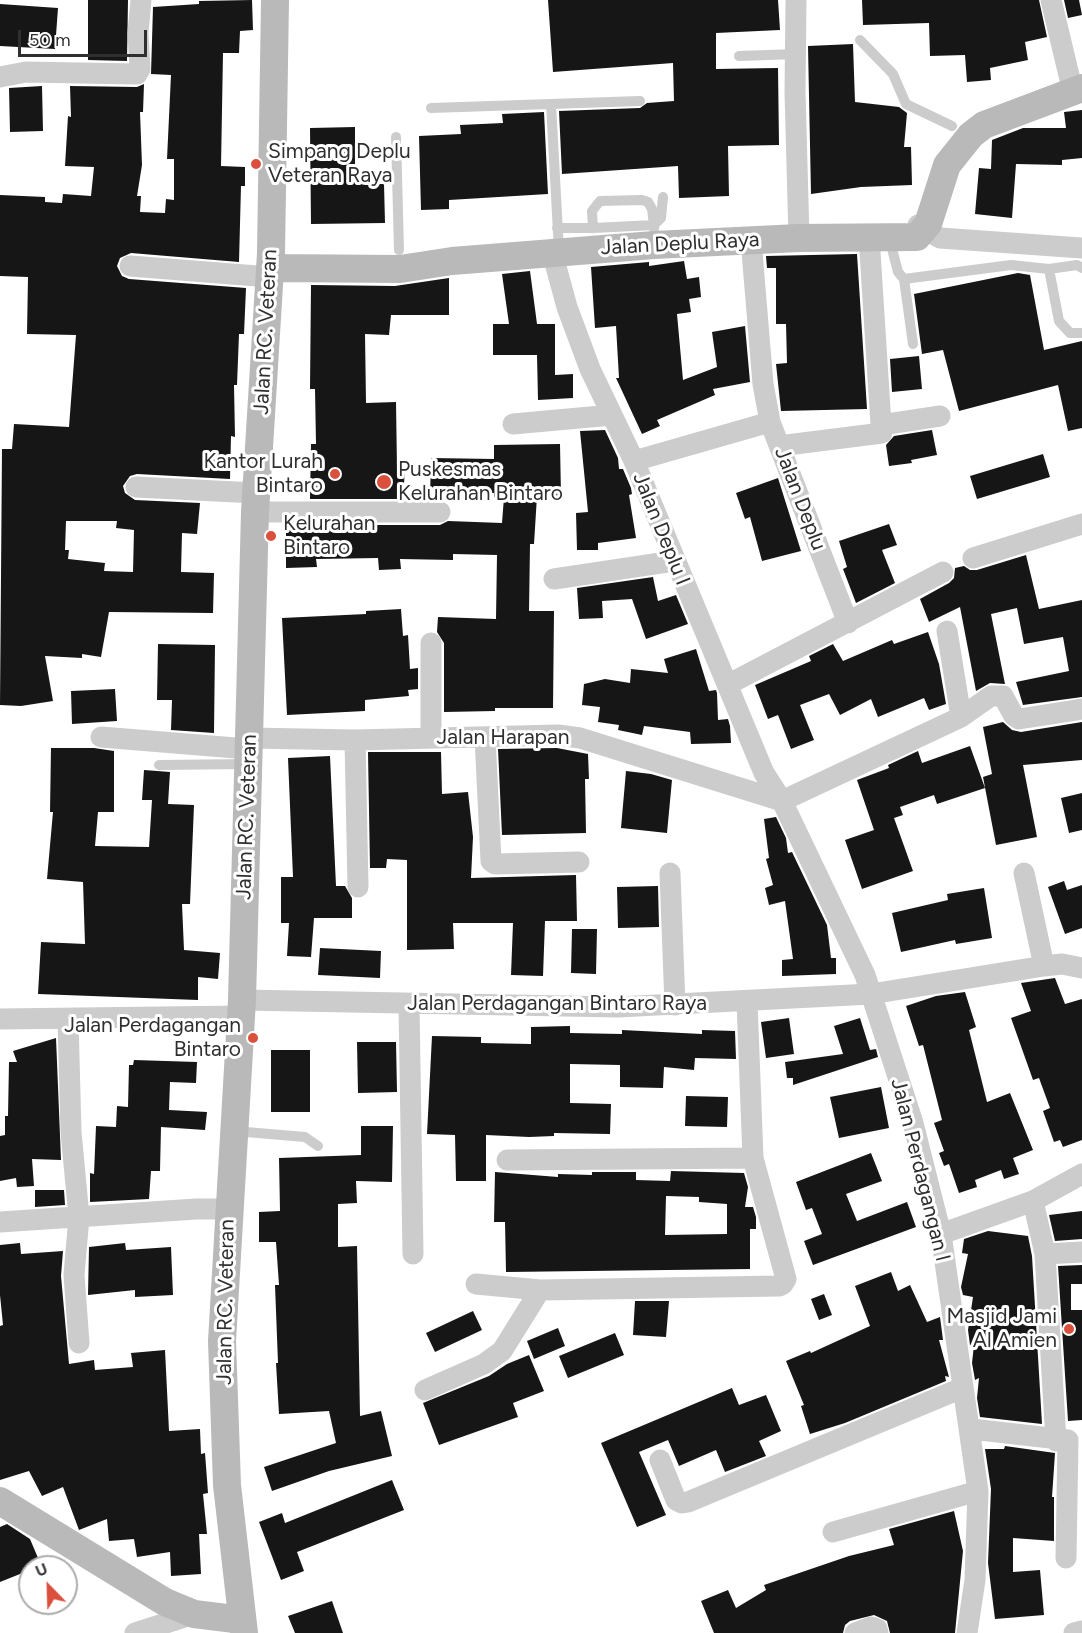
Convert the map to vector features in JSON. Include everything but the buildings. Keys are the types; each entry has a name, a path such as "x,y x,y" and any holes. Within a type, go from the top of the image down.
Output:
{"main road":[{"name":"Jalan RC. Veteran","path":"243,1627 227,1485 222,1341 242,1008 256,502 271,266 275,0"},
{"path":"902,233 940,162 952,126 974,110 1076,81"},
{"path":"940,162 984,125 1076,81"},
{"name":"Jalan Deplu Raya","path":"271,266 400,269 556,244 654,235 752,240 902,233"},
{"name":"Jalan Deplu Raya","path":"271,266 399,250 428,251 452,261"},
{"path":"5,1510 165,1602 194,1614 243,1627"}],"street":[{"path":"0,77 9,73 37,72 136,74 140,69 138,33 141,0"},
{"path":"1051,0 1076,81"},
{"path":"796,2 795,92 799,237"},
{"path":"780,446 882,434 881,425 902,233 940,238 1082,248"},
{"name":"Jalan Deplu","path":"752,240 763,384 770,422 848,624"},
{"name":"Jalan Deplu I","path":"556,244 567,307 590,369 634,461 674,561 729,684 764,773 782,801"},
{"path":"130,266 271,266"},
{"path":"513,424 612,415"},
{"path":"881,425 940,416"},
{"path":"634,461 770,422"},
{"path":"136,486 256,502 440,512"},
{"path":"973,558 1082,524"},
{"path":"554,579 674,561"},
{"path":"729,684 848,624 943,572"},
{"path":"947,631 961,717"},
{"path":"430,643 430,738"},
{"path":"871,994 865,975 782,801 961,717 991,696 1005,699 1014,716 1019,719 1082,709"},
{"name":"Jalan Harapan","path":"102,736 249,750 355,740 558,735 580,738 782,801"},
{"path":"485,737 491,861 495,864 579,862"},
{"path":"355,740 358,886"},
{"path":"670,873 675,1005"},
{"path":"1024,873 1044,966"},
{"name":"Jalan Perdagangan Bintaro Raya","path":"0,1020 68,1020 242,1008 410,1005 618,1008 747,1002 871,994 1062,964 1082,968"},
{"name":"Jalan Perdagangan I","path":"871,994 913,1123 941,1234 962,1388 971,1429 978,1491 975,1580 967,1633"},
{"path":"476,1284 540,1290 782,1285 786,1279 753,1158 747,1002"},
{"path":"410,1005 413,1254"},
{"path":"68,1020 71,1132 80,1217 74,1275 79,1343"},
{"path":"507,1160 753,1158"},
{"path":"941,1234 1033,1201 1082,1174"},
{"path":"1033,1201 1045,1254 1069,1440 1066,1558"},
{"path":"0,1222 196,1209 229,1209"},
{"path":"1045,1254 1082,1252"},
{"path":"425,1390 484,1364 502,1352 540,1290"},
{"path":"660,1460 676,1500 682,1503 688,1502 962,1388"},
{"path":"971,1429 1069,1440"},
{"path":"833,1532 978,1491"},
{"path":"135,1633 194,1614"},
{"path":"855,1633 871,1627 877,1629 878,1633"},
{"path":"1074,1633 1082,1631"}],"lane":[{"path":"860,40 893,74 906,104 952,126"},
{"path":"740,56 797,54"},
{"path":"431,108 640,101"},
{"path":"551,104 556,244 593,228 654,235"},
{"path":"396,137 399,250"},
{"path":"654,235 661,218 663,197"},
{"path":"593,228 592,211 600,201 642,200 648,202 654,235"},
{"path":"902,233 898,272 904,279 913,344"},
{"path":"904,279 1011,265 1049,269 1077,266 1082,268"},
{"path":"1049,269 1059,321 1070,333 1082,333"},
{"path":"159,765 249,750"},
{"path":"233,1130 305,1137 318,1146"}],"place":[{"name":"Simpang Deplu Veteran Raya","path":"256,164"},
{"name":"Kantor Lurah Bintaro","path":"335,474"},
{"name":"Puskesmas Kelurahan Bintaro","path":"384,482"},
{"name":"Kelurahan Bintaro","path":"271,536"},
{"name":"Jalan Perdagangan Bintaro","path":"253,1038"},
{"name":"Masjid Jami Al Amien","path":"1069,1329"}]}
